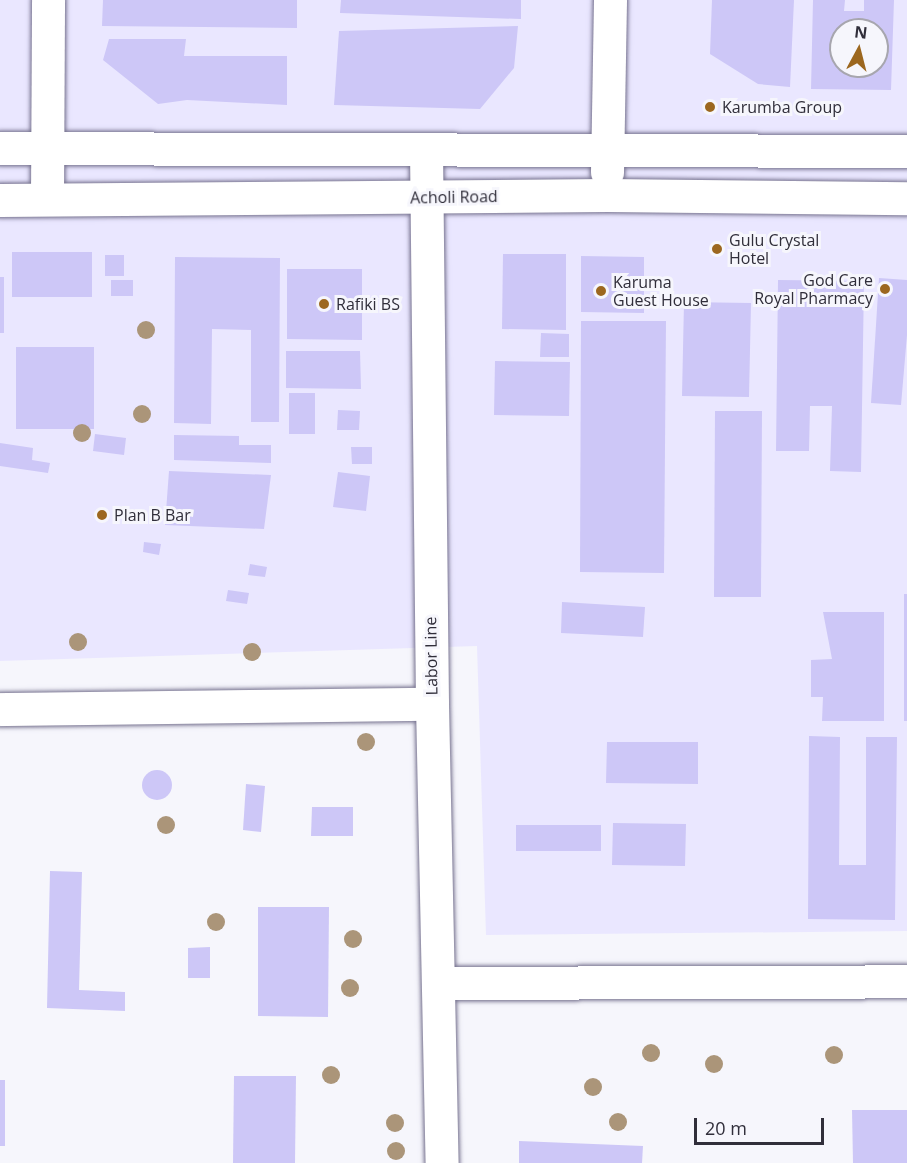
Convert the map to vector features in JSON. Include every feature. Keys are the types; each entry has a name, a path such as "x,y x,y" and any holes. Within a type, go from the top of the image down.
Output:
{"street":[{"path":"47,199 48,0"},
{"path":"607,195 610,0"},
{"path":"0,148 907,151"},
{"name":"Labor Line","path":"426,149 432,704 442,1163"},
{"name":"Acholi Road","path":"0,200 607,195 907,198"},
{"path":"0,709 432,704"},
{"path":"438,983 907,981"}],"shaded area":[{"path":"0,0 907,0 907,931 486,935 477,646 0,661"}],"building":[{"path":"103,0 297,0 297,28 102,26"},
{"path":"341,0 521,0 521,19 340,13"},
{"path":"712,0 794,0 790,87 758,84 710,54"},
{"path":"813,0 845,0 844,11 864,11 864,0 894,0 891,90 811,89"},
{"path":"518,26 514,68 480,109 334,105 339,31"},
{"path":"109,39 186,39 184,56 287,56 287,105 187,100 158,104 103,60"},
{"path":"12,252 92,252 92,297 12,297"},
{"path":"503,254 566,254 566,330 502,329"},
{"path":"105,255 124,255 124,276 105,276"},
{"path":"581,256 644,257 644,313 581,312"},
{"path":"175,257 280,258 279,422 251,422 251,330 212,329 211,424 174,423"},
{"name":"Rafiki BS","path":"287,269 362,269 362,340 287,339"},
{"path":"0,277 4,277 4,333 0,333"},
{"path":"879,278 907,280 907,335 901,405 871,403"},
{"path":"111,280 133,280 133,296 111,296"},
{"path":"778,280 864,281 861,472 830,471 832,406 810,406 809,451 776,451"},
{"path":"684,302 751,303 749,397 682,396"},
{"path":"581,321 666,321 664,573 580,572"},
{"path":"541,333 569,334 569,357 540,357"},
{"path":"16,347 94,347 94,429 16,429"},
{"path":"286,351 360,351 361,389 286,388"},
{"path":"495,361 570,362 569,416 494,415"},
{"path":"289,393 315,393 315,434 289,434"},
{"path":"338,410 360,411 359,430 337,430"},
{"path":"715,411 762,411 761,597 714,597"},
{"path":"95,434 126,438 124,455 93,451"},
{"path":"174,435 239,436 239,445 271,445 271,463 174,460"},
{"path":"0,443 33,448 32,460 50,463 48,473 0,466"},
{"path":"351,447 372,447 372,464 352,464"},
{"path":"169,471 271,475 264,529 165,525"},
{"path":"338,472 370,476 366,511 333,507"},
{"path":"144,542 161,544 159,555 143,552"},
{"path":"250,564 267,567 265,577 248,575"},
{"path":"228,590 249,593 247,604 226,601"},
{"path":"904,594 907,594 907,721 904,721"},
{"path":"562,602 645,607 643,637 561,633"},
{"path":"823,612 884,612 884,721 822,721 823,697 811,697 811,660 832,659"},
{"path":"809,736 840,737 839,865 866,865 866,737 897,737 895,920 808,919"},
{"path":"607,742 698,742 698,784 606,783"},
{"path":"157,770 168,774 172,785 168,796 157,800 146,796 142,785 146,774"},
{"path":"246,784 265,786 261,832 243,830"},
{"path":"312,807 353,807 353,836 311,836"},
{"path":"613,823 686,824 685,866 612,865"},
{"path":"516,825 601,825 601,851 516,851"},
{"path":"50,871 82,872 79,990 125,992 125,1011 47,1008"},
{"path":"258,907 329,907 328,1017 258,1016"},
{"path":"210,947 210,978 188,978 188,948"},
{"path":"234,1076 296,1076 295,1163 233,1163"},
{"path":"0,1080 5,1080 5,1146 0,1146"},
{"path":"852,1110 907,1110 907,1163 853,1163"},
{"path":"519,1141 643,1146 642,1163 519,1163"}],"place":[{"name":"Karumba Group","path":"710,107"},
{"name":"Gulu Crystal Hotel","path":"717,249"},
{"name":"God Care Royal Pharmacy","path":"885,289"},
{"name":"Karuma Guest House","path":"601,291"},
{"name":"Rafiki BS","path":"324,304"},
{"name":"Plan B Bar","path":"102,515"}]}
